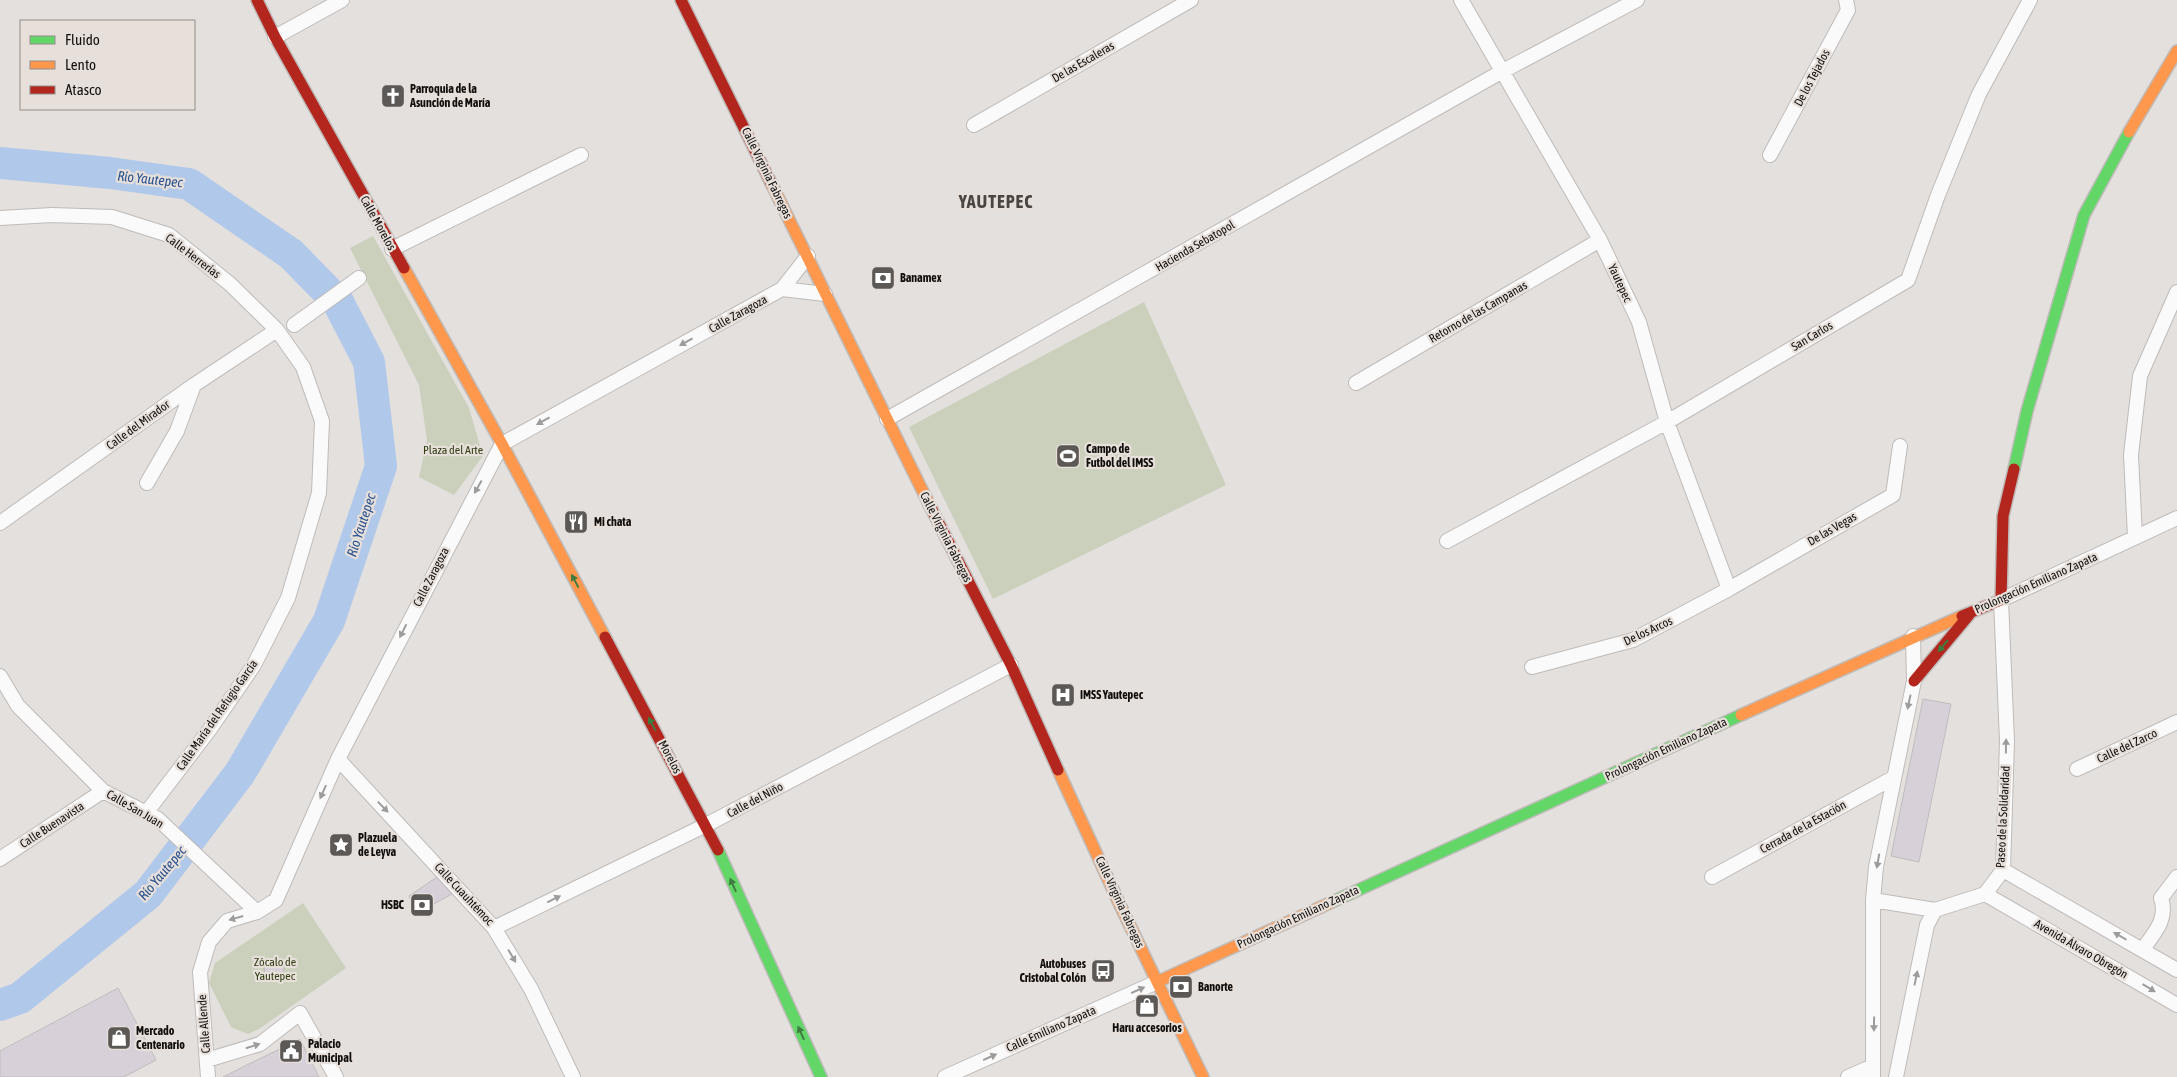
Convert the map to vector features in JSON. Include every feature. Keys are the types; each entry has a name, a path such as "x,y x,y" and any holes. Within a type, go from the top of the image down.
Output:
{"street":[{"name":"Calle Morelos","path":"258,0 275,37 502,444"},
{"path":"275,37 342,0"},
{"name":"Calle Virginia Fabregas","path":"681,0 825,294 1011,666 1203,1077"},
{"name":"De las Escaleras","path":"974,125 1191,0"},
{"name":"Yautepec","path":"1461,0 1600,240 1639,322 1667,422 1729,589"},
{"path":"1501,72 1637,0"},
{"name":"De los Tejados","path":"1770,155 1848,10 1846,0"},
{"name":"San Carlos","path":"1447,541 1667,422 1908,280 1938,195 1979,94 2030,0"},
{"path":"2001,600 2003,516 2027,411 2084,216 2123,142 2177,51"},
{"name":"Hacienda Sebatopol","path":"887,419 1501,72"},
{"path":"392,249 581,154"},
{"name":"Calle Herrerías","path":"0,218 52,215 112,218 169,235 230,284 277,330"},
{"name":"Retorno de las Campanas","path":"1356,383 1600,240"},
{"name":"Calle Zaragoza","path":"200,972 209,942 227,921 257,912 276,900 338,759 502,444 782,289 808,256"},
{"path":"294,325 359,278"},
{"name":"Calle Zaragoza","path":"782,289 825,294"},
{"path":"2135,537 2131,455 2140,376 2177,292"},
{"name":"Calle del Mirador","path":"0,524 194,385 277,330"},
{"name":"Calle María del Refugio García","path":"152,816 254,665 288,598 319,493 322,421 304,367 277,330"},
{"path":"147,483 177,431 194,385"},
{"name":"Morelos","path":"502,444 706,825 821,1077"},
{"name":"De las Vegas","path":"1729,589 1893,495 1900,446"},
{"name":"Prolongación Emiliano Zapata","path":"1157,982 1913,636 2001,600 2177,518"},
{"name":"De los Arcos","path":"1532,667 1633,640 1729,589"},
{"name":"Paseo de la Solidaridad","path":"1985,894 2003,870 2007,741 2001,600"},
{"path":"1914,681 1972,612"},
{"path":"1848,1077 1873,1071 1873,900 1876,867 1914,681 1913,636"},
{"name":"Calle del Niño","path":"494,928 706,825 1011,666"},
{"name":"Calle San Juan","path":"0,676 18,706 103,792 152,816 190,848 257,912"},
{"name":"Calle del Zarco","path":"2077,769 2177,722"},
{"name":"Calle Cuauhtémoc","path":"338,759 494,928 531,989 573,1077"},
{"name":"Cerrada de la Estación","path":"1712,877 1893,778"},
{"name":"Calle Buenavista","path":"0,859 103,792"},
{"path":"2003,870 2177,970"},
{"path":"2143,949 2163,919 2165,909 2162,898 2177,878"},
{"path":"1873,900 1935,910 1985,894"},
{"name":"Avenida Álvaro Obregón","path":"1985,894 2177,1005"},
{"path":"1896,1077 1927,925 1935,910"},
{"name":"Calle Allende","path":"200,972 208,1077"},
{"name":"Calle Emiliano Zapata","path":"945,1077 1157,982"},
{"path":"207,1060 260,1044 300,1013 315,1036 336,1077"}],"green space":[{"name":"Plaza del Arte","path":"373,236 469,408 483,456 454,495 419,477 427,440 419,385 350,248"},
{"name":"Campo de Futbol del IMSS","path":"1144,302 1226,485 993,599 909,427"},
{"name":"Zócalo de Yautepec","path":"303,903 346,968 259,1029 248,1034 231,1027 209,983 215,963"}],"building":[{"path":"1923,699 1951,704 1919,862 1891,856"},
{"path":"437,877 452,894 417,913 409,896"},
{"path":"274,958 281,961 284,968 281,975 274,978 267,975 264,968 267,961"},
{"path":"118,988 156,1060 124,1077 0,1077 0,1051"},
{"name":"Palacio Municipal","path":"300,1039 319,1077 223,1077 249,1064"}],"waterway":[{"name":"Río Yautepec","path":"0,163 110,173 189,184 291,254 338,302 369,362 381,466 329,621 240,773 148,894 20,998 0,1005"}],"traffic: fast":[{"path":"2014,469 2027,411 2084,215 2129,132"},
{"path":"1332,902 1741,715"},
{"path":"718,850 821,1077"}],"traffic: slow":[{"path":"2129,132 2177,51"},
{"path":"771,183 929,504"},
{"path":"404,268 502,444 605,637"},
{"path":"1741,715 1962,616"},
{"path":"1058,770 1120,905 1203,1077"},
{"path":"1157,982 1332,902"}],"traffic: jam":[{"path":"257,0 275,37 404,268"},
{"path":"681,0 771,183"},
{"path":"1962,616 2001,600 2003,516 2014,469"},
{"path":"929,504 1011,665 1058,770"},
{"path":"1914,681 1969,615"},
{"path":"605,637 718,850"}],"place":[{"name":"Parroquia de la Asunción de María","path":"393,96"},
{"name":"Banamex","path":"883,278"},
{"name":"Campo de Futbol del IMSS","path":"1068,456"},
{"name":"Mi chata","path":"576,522"},
{"name":"IMSS Yautepec","path":"1063,695"},
{"name":"Plazuela de Leyva","path":"341,845"},
{"name":"HSBC","path":"422,905"},
{"name":"Autobuses Cristobal Colón","path":"1103,971"},
{"name":"Banorte","path":"1181,987"},
{"name":"Haru accesorios","path":"1147,1006"},
{"name":"Mercado Centenario","path":"119,1038"},
{"name":"Palacio Municipal","path":"291,1051"}],"district":[{"name":"YAUTEPEC","path":"996,201"}]}
